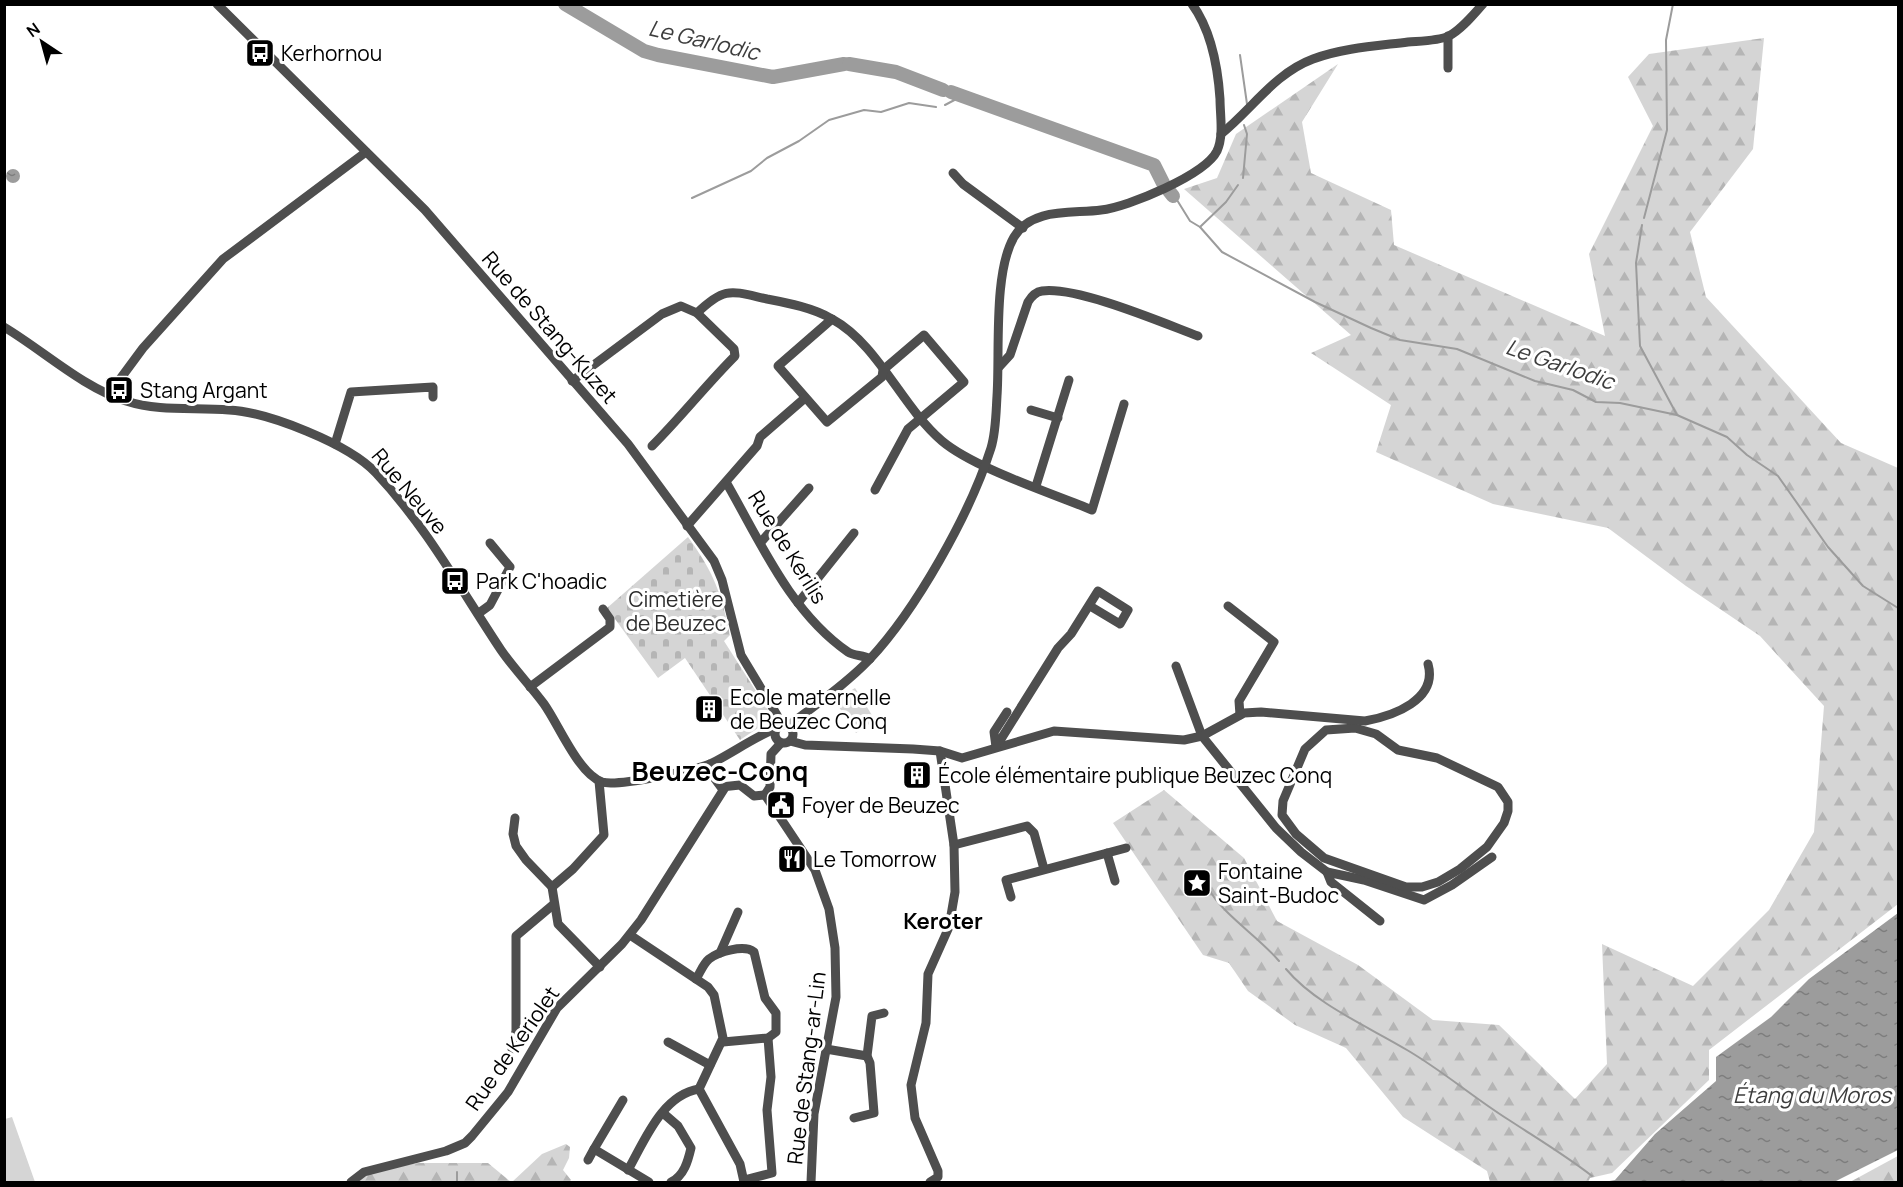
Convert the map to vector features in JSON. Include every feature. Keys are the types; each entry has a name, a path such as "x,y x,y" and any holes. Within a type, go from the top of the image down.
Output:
{"street":[{"name":"Rue de Stang-Kuzet","path":"217,4 425,210 628,444 718,571 741,655 782,727"},
{"path":"1192,4 1209,42 1218,76 1221,134 1213,157 1194,174 1119,206 1047,215 1016,234 1009,248 998,322 999,367 992,445 984,465 927,582 870,659 774,735 786,742 805,745 940,751 962,758 1054,731 1184,740 1202,736 1240,715 1261,712 1365,721 1400,710 1417,700 1424,691 1431,674 1428,664"},
{"path":"1221,134 1245,115 1276,81 1313,59 1352,49 1448,36 1464,24 1483,4"},
{"path":"1448,36 1448,68"},
{"path":"109,394 143,348 223,259 366,152"},
{"path":"953,173 963,184 1023,228"},
{"path":"697,313 715,296 732,291 787,303 832,319 861,342 943,442 984,465 1092,510 1124,404"},
{"path":"999,367 1010,355 1028,302 1033,295 1041,291 1092,299 1198,336"},
{"path":"572,381 662,314 681,306 697,313 734,349 735,356 652,446"},
{"path":"832,319 778,366 827,422 882,376 883,370 924,335 964,381 908,429 875,490"},
{"name":"Rue Neuve","path":"4,327 109,394 133,403 162,408 226,409 251,413 335,444 356,455 378,474 457,578 500,648 553,717 582,766 599,781"},
{"path":"1036,486 1069,380"},
{"path":"335,444 351,392 433,387 433,397"},
{"path":"687,526 758,446 760,437 806,398"},
{"path":"1031,410 1058,418"},
{"name":"Rue de Kerilis","path":"726,482 798,603 819,627 850,653 870,659"},
{"path":"761,542 809,488"},
{"path":"798,603 854,533"},
{"path":"479,613 490,605 510,567 490,543"},
{"path":"996,747 1058,648 1090,606"},
{"path":"1228,606 1274,642 1239,700 1240,715"},
{"path":"530,687 610,627 610,619 603,609"},
{"path":"850,653 856,672"},
{"path":"1176,666 1202,736 1276,828 1327,872 1331,882 1380,921"},
{"path":"996,747 994,732 1007,712"},
{"path":"1321,718 1326,730"},
{"path":"710,764 710,772 717,784 724,789 740,785 754,796 765,795 770,787 771,754 793,733 782,727"},
{"path":"552,887 604,835 599,781 617,784 710,764 782,727"},
{"path":"1356,728 1376,734 1398,750 1437,758 1491,781 1504,793 1508,802 1504,823 1480,855 1452,873 1422,887 1406,887 1324,858 1296,834 1282,815 1282,801 1305,749 1326,730 1356,728"},
{"path":"930,1182 938,1178 938,1171 915,1118 911,1085 926,1023 928,974 944,942 953,912 954,845 940,751"},
{"name":"Rue de Keriolet","path":"351,1182 364,1172 433,1155 465,1143 508,1092 557,1008 600,967 630,934 724,789"},
{"name":"Rue de Stang-ar-Lin","path":"765,795 811,862 829,909 837,971 836,997 814,1114 811,1182"},
{"path":"515,818 513,834 516,846 552,887 558,924 600,967"},
{"path":"954,845 1027,826 1034,833 1044,869"},
{"path":"1011,897 1006,880 1126,848"},
{"path":"1107,853 1115,881"},
{"path":"1327,872 1364,880 1424,900 1452,885 1492,857"},
{"path":"512,1049 516,1031 516,936 554,904"},
{"path":"720,953 738,912"},
{"path":"630,934 711,989 714,995 723,1042 699,1089"},
{"path":"696,979 707,961 720,953 746,949 754,952 765,998 776,1013 776,1032 768,1038 723,1042"},
{"path":"855,1119 874,1113 870,1063 867,1056 872,1016 884,1013"},
{"path":"699,1089 740,1164 744,1181 772,1173 767,1110 771,1077 768,1038"},
{"path":"668,1042 710,1065"},
{"path":"826,1049 867,1056"},
{"path":"628,1170 665,1106 689,1090 699,1089"},
{"path":"588,1160 623,1100"},
{"path":"663,1113 678,1126 691,1148 687,1164 676,1180 671,1182"},
{"path":"594,1149 649,1182"}],"green space":[{"path":"1764,38 1753,149 1690,232 1706,297 1841,443 1898,468 1898,904 1709,1050 1709,1080 1612,1173 1590,1178 1588,1182 1490,1182 1487,1171 1403,1117 1346,1048 1295,1025 1248,991 1229,963 1203,955 1113,823 1164,790 1244,858 1277,921 1358,965 1433,1020 1499,1025 1575,1099 1607,1064 1602,944 1693,986 1769,910 1814,832 1824,706 1760,636 1686,586 1608,528 1493,504 1376,452 1391,405 1311,353 1351,335 1184,189 1217,178 1236,134 1338,64 1302,122 1311,173 1391,210 1394,245 1605,336 1589,254 1653,126 1628,77 1649,54"},
{"name":"Cimetière de Beuzec","path":"688,537 704,561 720,595 730,635 724,641 773,718 740,740 685,658 658,678 607,608"},
{"path":"855,688 875,720 856,733 835,701"},
{"path":"12,1117 35,1182 5,1182 5,1119"},
{"path":"566,1144 570,1147 569,1158 563,1170 571,1180 569,1182 512,1182 542,1154"},
{"path":"1898,1156 1898,1182 1850,1182 1896,1157"},
{"path":"419,1163 488,1163 511,1182 344,1182 393,1167"}],"water":[{"path":"10,169 16,169 20,176 16,183 10,183 6,179 6,173"},
{"name":"Étang du Moros","path":"1898,913 1898,1150 1834,1182 1604,1182 1615,1180 1655,1134 1716,1081 1716,1057 1771,1017 1809,979"}],"waterway":[{"name":"Le Garlodic","path":"565,4 644,51 658,55 773,77 844,64"},
{"path":"1644,218 1667,130 1666,40 1673,4"},
{"path":"1240,55 1247,104"},
{"name":"Le Garlodic","path":"849,64 896,72 943,90"},
{"name":"Le Garlodic","path":"951,92 1154,165 1163,183"},
{"path":"945,105 962,96"},
{"path":"692,198 751,171 767,158 799,141 829,120 864,110 881,112 909,103 936,107"},
{"path":"1243,178 1247,134 1244,125"},
{"path":"1200,227 1226,202 1238,185"},
{"name":"Le Garlodic","path":"1169,191 1173,196"},
{"name":"Le Garlodic","path":"1177,200 1190,221 1200,227 1222,252 1315,302 1371,328 1400,340 1457,349 1535,381 1573,390 1596,402 1620,403 1677,415 1727,437 1747,455 1778,476 1828,547 1863,586 1898,608"},
{"path":"1642,225 1636,263 1640,346 1677,415"},
{"path":"1208,888 1223,908 1279,961"},
{"path":"1286,969 1298,982 1327,1004 1420,1058 1592,1176"},
{"path":"457,1172 457,1182"}],"place":[{"name":"Kerhornou","path":"260,53"},
{"name":"Stang Argant","path":"119,390"},
{"name":"Park C'hoadic","path":"455,581"},
{"name":"Ecole maternelle de Beuzec Conq","path":"709,709"},
{"name":"École élémentaire publique Beuzec Conq","path":"917,775"},
{"name":"Foyer de Beuzec","path":"781,805"},
{"name":"Le Tomorrow","path":"792,859"},
{"name":"Fontaine Saint-Budoc","path":"1197,883"}],"district":[{"name":"Beuzec-Conq","path":"720,770"},
{"name":"Keroter","path":"943,921"}]}
